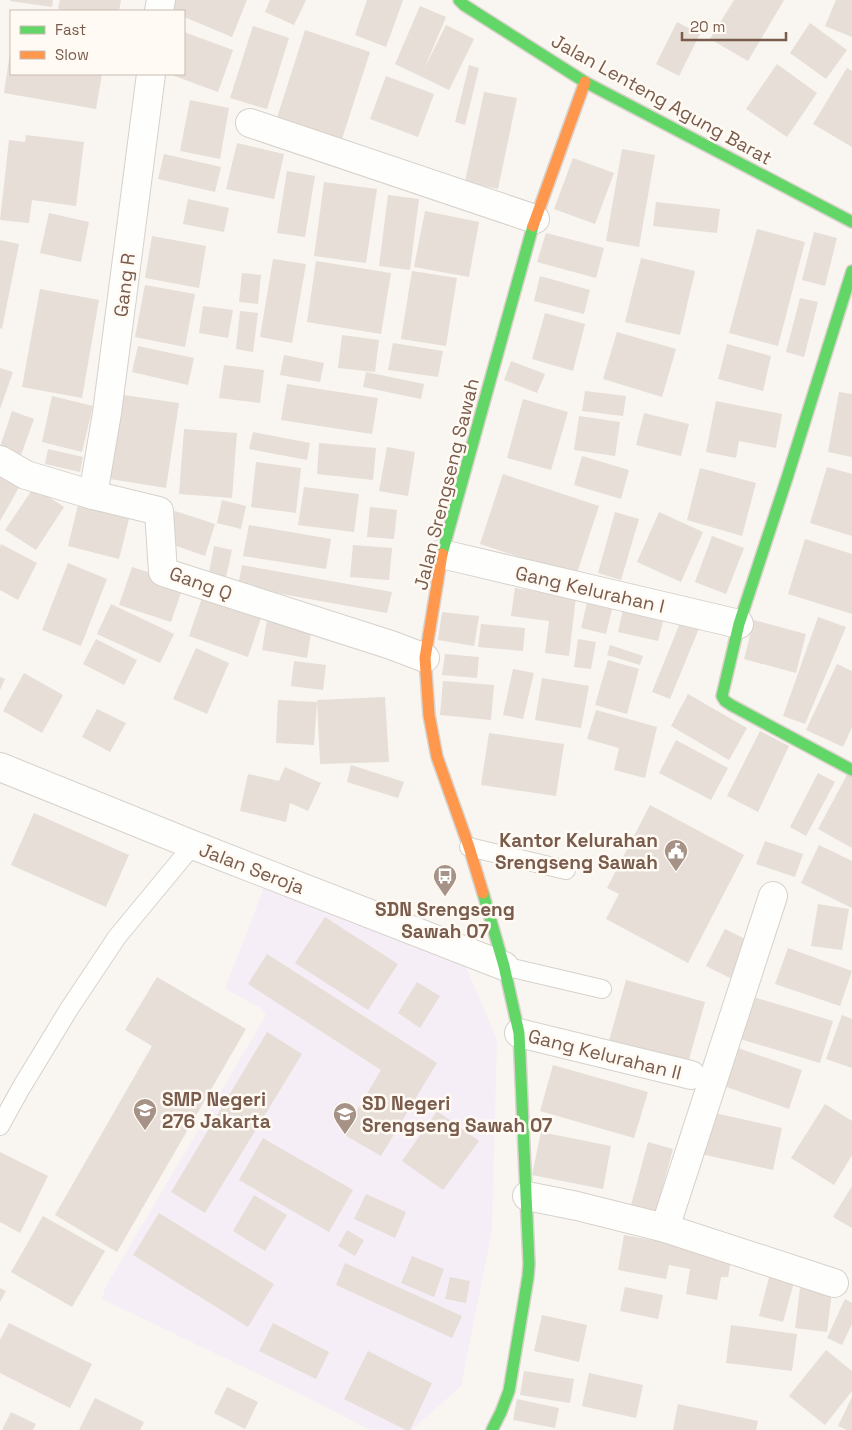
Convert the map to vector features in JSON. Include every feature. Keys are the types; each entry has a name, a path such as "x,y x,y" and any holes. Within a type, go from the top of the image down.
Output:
{"street":[{"name":"Jalan Lenteng Agung Barat","path":"459,0 585,82 852,222"},
{"name":"Gang R","path":"93,495 107,413 151,75"},
{"name":"Jalan Srengseng Sawah","path":"492,1430 502,1412 509,1391 529,1264 519,1033 504,966 469,847 438,757 429,715 425,658 442,554 535,219 585,82"},
{"path":"250,123 535,219"},
{"path":"852,271 739,624 722,696 724,701 852,770"},
{"name":"Gang Q","path":"0,460 26,474 93,495 159,510 163,572 382,642 425,658"},
{"name":"Gang Kelurahan I","path":"442,554 739,624"},
{"name":"Jalan Seroja","path":"0,767 193,845 504,966"},
{"path":"665,1228 773,896"},
{"name":"Gang Kelurahan II","path":"519,1033 691,1075"},
{"path":"527,1196 577,1206 665,1228 834,1283"}],"lane":[{"path":"0,1126 69,1009 117,937 193,845"},
{"path":"469,847 566,870"},
{"path":"504,966 602,989"}],"shaded area":[{"name":"SD Negeri Srengseng Sawah 07","path":"265,885 460,953 497,1039 492,1231 461,1386 412,1430 370,1430 306,1397 102,1299 105,1288 266,1015 260,1008 225,989"}],"building":[{"path":"10,0 53,0 52,7"},
{"path":"60,0 121,0 119,10 58,9"},
{"path":"173,0 247,0 232,37 185,17 185,10 168,10"},
{"path":"270,0 306,0 294,25 265,12"},
{"path":"367,0 403,0 386,47 355,35"},
{"path":"734,0 784,0 748,61 710,39"},
{"path":"836,0 852,0 852,37 825,26"},
{"path":"420,6 446,17 424,69 446,25 474,39 449,90 395,64"},
{"path":"677,22 700,34 679,76 656,64"},
{"path":"810,23 847,50 826,79 790,53"},
{"path":"253,26 289,38 267,109 230,98"},
{"path":"305,30 370,52 342,139 277,118"},
{"path":"185,32 233,50 218,92 172,75 185,75"},
{"path":"10,53 10,75 102,75 96,109 4,93"},
{"path":"777,64 817,93 787,137 746,109"},
{"path":"469,65 479,68 465,125 455,122"},
{"path":"847,68 852,71 852,147 813,124"},
{"path":"386,76 434,94 418,137 370,119"},
{"path":"484,92 517,98 498,189 465,182"},
{"path":"190,100 229,108 220,159 180,151"},
{"path":"26,135 84,142 76,206 32,200 29,223 0,220 9,140 25,142"},
{"path":"237,143 284,154 274,199 226,189"},
{"path":"622,149 655,155 639,247 606,241"},
{"path":"164,154 221,167 215,192 158,179"},
{"path":"573,158 614,173 595,224 554,209"},
{"path":"287,171 315,176 305,237 277,233"},
{"path":"324,182 377,189 366,263 314,256"},
{"path":"388,195 419,199 410,270 379,266"},
{"path":"188,199 229,208 224,232 183,224"},
{"path":"656,202 720,209 717,233 653,226"},
{"path":"425,211 479,222 469,277 414,267"},
{"path":"49,213 89,222 81,262 40,253"},
{"path":"757,229 805,242 778,346 729,333"},
{"path":"814,232 837,238 825,286 802,280"},
{"path":"546,233 604,248 596,278 537,262"},
{"path":"152,236 206,246 199,288 145,278"},
{"path":"0,240 19,244 2,329 0,328"},
{"path":"641,258 695,271 680,335 625,322"},
{"path":"273,259 306,264 292,343 260,337"},
{"path":"316,261 391,273 381,334 307,322"},
{"path":"412,271 457,278 446,346 401,339"},
{"path":"242,273 261,275 258,304 239,302"},
{"path":"540,276 590,290 584,314 534,301"},
{"path":"145,285 195,294 185,347 135,337"},
{"path":"40,289 99,300 82,398 22,387"},
{"path":"800,298 818,302 804,357 786,352"},
{"path":"203,306 233,310 228,338 199,333"},
{"path":"240,311 258,313 253,352 236,349"},
{"path":"545,313 585,324 573,371 532,359"},
{"path":"617,332 676,349 662,397 603,379"},
{"path":"342,335 379,340 375,372 338,368"},
{"path":"393,343 443,351 438,377 388,370"},
{"path":"727,344 771,356 763,391 718,379"},
{"path":"138,346 194,358 188,385 132,372"},
{"path":"284,355 324,363 320,382 280,375"},
{"path":"511,361 545,374 537,393 504,380"},
{"path":"224,365 264,370 260,403 219,398"},
{"path":"0,368 13,372 0,409"},
{"path":"366,372 424,384 421,399 363,387"},
{"path":"287,384 378,398 372,434 281,420"},
{"path":"585,391 626,396 623,416 582,411"},
{"path":"839,392 852,394 852,457 828,452"},
{"path":"116,394 179,403 166,488 104,478"},
{"path":"52,396 93,406 82,452 42,442"},
{"path":"523,399 568,412 551,470 507,458"},
{"path":"716,401 782,414 776,448 739,441 736,458 706,452"},
{"path":"12,411 34,419 21,455 0,447"},
{"path":"644,413 689,424 681,456 636,445"},
{"path":"579,416 620,422 615,456 574,450"},
{"path":"184,429 237,433 232,498 179,494"},
{"path":"253,432 310,443 307,460 249,449"},
{"path":"319,443 376,448 373,480 317,474"},
{"path":"387,447 415,452 408,496 379,491"},
{"path":"48,449 83,457 80,472 45,464"},
{"path":"582,456 629,470 621,499 574,485"},
{"path":"256,462 301,468 296,513 251,507"},
{"path":"827,467 852,474 852,536 810,523"},
{"path":"700,468 756,483 742,536 687,520"},
{"path":"0,469 22,482 0,521"},
{"path":"503,474 599,506 576,576 480,544"},
{"path":"34,487 64,507 36,550 5,530"},
{"path":"304,487 359,494 354,532 298,525"},
{"path":"80,497 131,511 119,559 68,546"},
{"path":"222,500 246,506 241,529 217,523"},
{"path":"370,507 397,510 394,539 367,537"},
{"path":"175,511 215,524 205,556 165,542"},
{"path":"615,512 639,519 621,580 598,573"},
{"path":"659,512 703,532 681,582 637,562"},
{"path":"249,525 331,539 326,569 243,556"},
{"path":"712,536 744,548 726,594 695,582"},
{"path":"805,539 852,554 852,614 788,594"},
{"path":"1,544 37,563 18,600 0,590"},
{"path":"353,545 392,548 389,580 350,577"},
{"path":"214,546 232,550 226,577 209,573"},
{"path":"68,563 107,579 81,646 42,630"},
{"path":"242,565 392,592 387,613 238,586"},
{"path":"132,567 184,584 171,622 119,605"},
{"path":"515,588 576,597 569,656 545,653 549,621 511,616"},
{"path":"203,595 262,615 248,657 189,636"},
{"path":"589,595 614,601 606,634 581,628"},
{"path":"625,600 666,610 658,641 618,632"},
{"path":"111,604 174,634 160,663 97,634"},
{"path":"442,612 479,616 474,646 438,640"},
{"path":"268,614 313,621 307,658 262,650"},
{"path":"818,617 846,627 805,724 783,716"},
{"path":"682,618 700,626 670,699 652,692"},
{"path":"754,620 806,634 796,673 744,659"},
{"path":"481,624 525,628 523,651 478,647"},
{"path":"96,639 137,660 124,685 83,664"},
{"path":"578,639 596,642 591,669 574,667"},
{"path":"610,645 643,656 640,665 607,655"},
{"path":"196,648 229,663 207,714 173,699"},
{"path":"445,654 479,657 477,678 442,675"},
{"path":"608,660 639,669 627,714 595,705"},
{"path":"294,661 326,665 323,690 291,686"},
{"path":"837,664 852,671 852,727 843,747 806,730"},
{"path":"513,669 534,673 523,719 503,715"},
{"path":"24,673 63,695 42,733 3,711"},
{"path":"0,677 5,679 0,690"},
{"path":"542,678 589,686 581,728 535,720"},
{"path":"443,681 494,685 491,720 440,715"},
{"path":"688,694 747,728 729,760 671,726"},
{"path":"385,697 389,762 320,764 317,700"},
{"path":"278,700 317,702 314,745 276,743"},
{"path":"97,709 126,723 110,752 82,737"},
{"path":"596,710 657,727 645,778 614,770 619,748 587,739"},
{"path":"760,731 789,746 758,812 727,796"},
{"path":"489,733 564,744 556,796 481,785"},
{"path":"676,740 728,768 711,800 659,773"},
{"path":"351,765 404,782 398,798 347,782"},
{"path":"285,767 321,783 308,811 290,803 286,822 240,811 248,774 279,781"},
{"path":"818,773 835,782 806,836 790,827"},
{"path":"848,773 852,775 852,848 818,829"},
{"name":"Kantor Kelurahan Srengseng Sawah","path":"650,805 744,855 688,963 606,919 619,894 607,888"},
{"path":"34,813 129,855 106,907 11,865"},
{"path":"765,841 803,854 795,877 756,864"},
{"path":"819,845 852,861 852,908 801,883"},
{"path":"818,904 849,909 842,950 811,946"},
{"path":"325,917 398,964 368,1010 295,963"},
{"path":"725,929 749,941 730,978 706,966"},
{"path":"788,948 852,971 840,1006 775,984"},
{"path":"267,954 437,1063 381,1156 343,1134 381,1070 248,984"},
{"name":"SMP Negeri 276 Jakarta","path":"157,977 246,1029 117,1252 55,1215 152,1046 125,1030"},
{"path":"626,980 705,1002 688,1063 609,1041"},
{"path":"417,982 440,996 420,1028 398,1013"},
{"path":"750,996 833,1021 820,1063 737,1038"},
{"path":"842,1015 852,1019 852,1068 826,1059"},
{"path":"267,1032 302,1054 205,1213 171,1192"},
{"path":"735,1047 802,1070 789,1109 721,1085"},
{"path":"553,1065 648,1092 634,1138 540,1111"},
{"path":"825,1104 852,1121 852,1155 834,1185 791,1158"},
{"path":"437,1111 479,1141 443,1190 402,1161"},
{"path":"710,1112 782,1128 773,1170 701,1154"},
{"path":"541,1132 611,1146 603,1189 532,1175"},
{"path":"263,1138 353,1190 329,1232 239,1180"},
{"path":"648,1142 673,1149 655,1215 630,1209"},
{"path":"0,1152 48,1176 20,1233 0,1222"},
{"path":"852,1186 852,1228 833,1217"},
{"path":"366,1194 406,1212 395,1238 354,1219"},
{"path":"254,1195 287,1215 265,1251 233,1231"},
{"path":"159,1213 274,1284 248,1327 133,1255"},
{"path":"43,1216 105,1251 72,1307 11,1272"},
{"path":"347,1230 364,1240 355,1256 338,1246"},
{"path":"624,1235 732,1255 728,1277 721,1277 717,1300 686,1294 690,1269 669,1265 666,1279 618,1270"},
{"path":"412,1256 444,1269 434,1297 401,1283"},
{"path":"345,1263 462,1316 452,1338 336,1285"},
{"path":"771,1270 796,1275 783,1322 759,1316"},
{"path":"450,1277 470,1281 466,1303 445,1299"},
{"path":"625,1287 663,1295 658,1319 620,1311"},
{"path":"0,1288 6,1291 0,1302"},
{"path":"800,1288 832,1292 827,1332 795,1328"},
{"path":"845,1299 852,1303 852,1324 842,1345 827,1338"},
{"path":"542,1315 587,1325 579,1362 534,1351"},
{"path":"9,1323 92,1364 70,1408 0,1373 0,1340"},
{"path":"273,1323 329,1352 316,1379 259,1351"},
{"path":"731,1325 797,1334 792,1371 726,1363"},
{"path":"826,1350 852,1371 852,1391 825,1425 789,1396"},
{"path":"368,1351 432,1383 410,1430 406,1430 344,1399"},
{"path":"524,1371 574,1379 570,1403 520,1395"},
{"path":"589,1373 643,1385 636,1418 582,1406"},
{"path":"227,1387 258,1402 245,1429 214,1413"},
{"path":"852,1397 852,1430 847,1430 838,1426"},
{"path":"95,1398 144,1422 140,1430 79,1430"},
{"path":"517,1399 559,1408 555,1428 513,1420"},
{"path":"678,1404 758,1421 756,1430 673,1430"},
{"path":"11,1412 36,1424 33,1430 2,1430"}],"traffic: fast":[{"path":"459,0 585,82 852,222"},
{"path":"442,554 533,226"},
{"path":"852,271 739,624 722,696 731,705 852,770"},
{"path":"483,893 504,966 519,1033 529,1264 509,1391 492,1430"}],"traffic: slow":[{"path":"533,226 585,82"},
{"path":"442,554 425,658 429,715 437,757 483,893"}],"place":[{"name":"Kantor Kelurahan Srengseng Sawah","path":"676,872"},
{"name":"SDN Srengseng Sawah 07","path":"445,897"},
{"name":"SMP Negeri 276 Jakarta","path":"145,1131"},
{"name":"SD Negeri Srengseng Sawah 07","path":"345,1135"}]}
